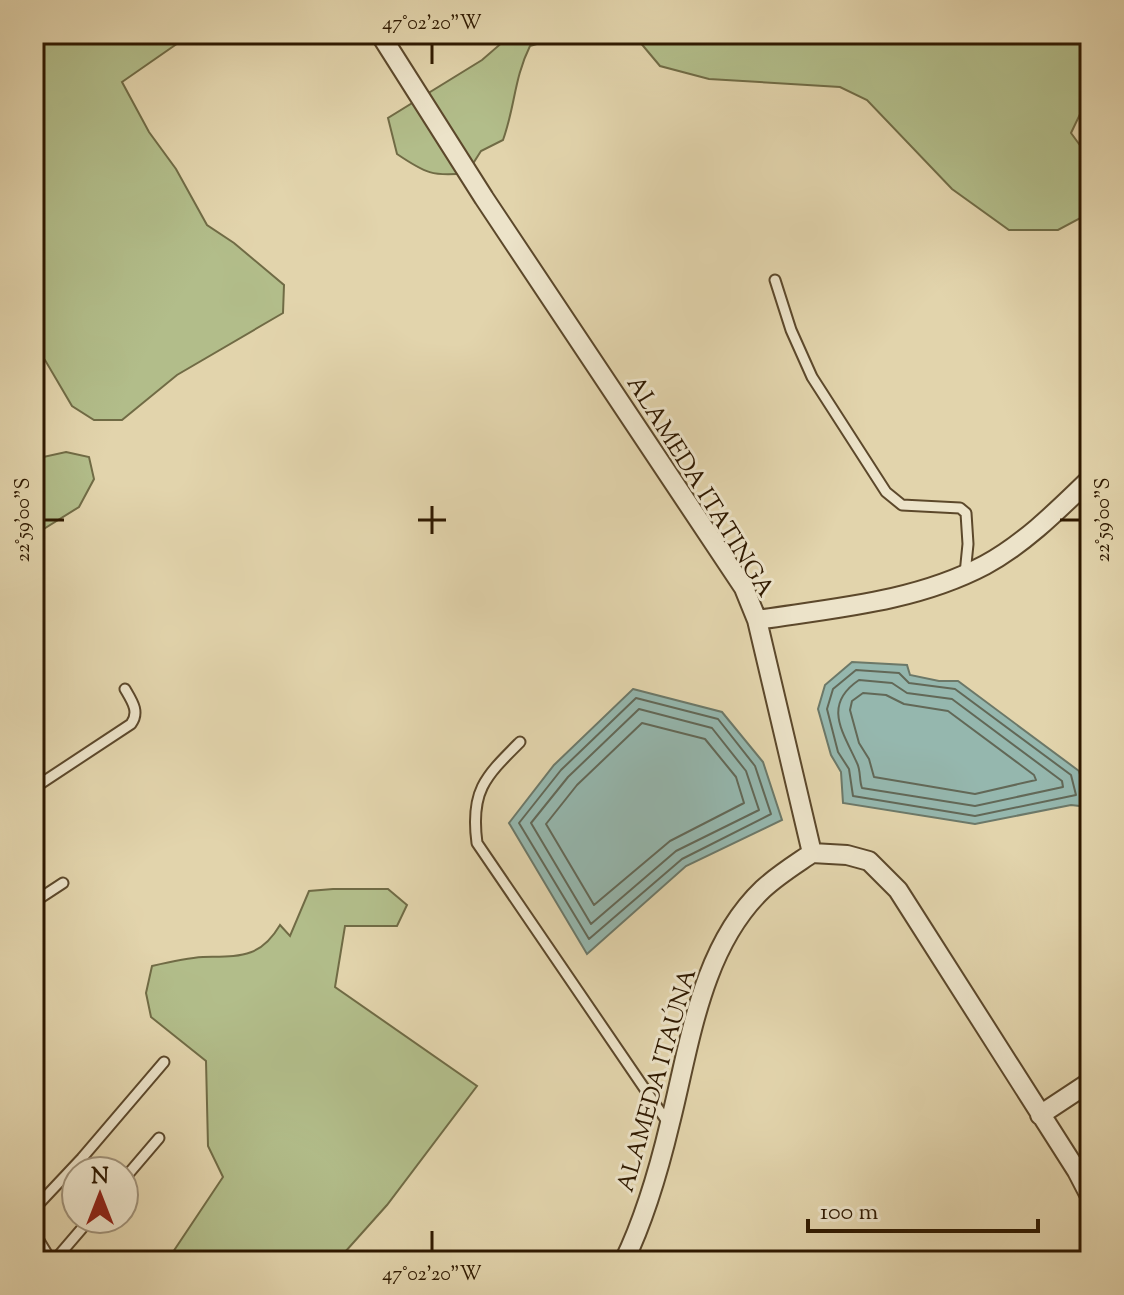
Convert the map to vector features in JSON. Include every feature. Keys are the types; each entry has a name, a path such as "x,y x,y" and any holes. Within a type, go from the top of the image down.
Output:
{"street":[{"name":"ALAMEDA ITATINGA","path":"380,34 484,198 744,588 757,620 812,853"},
{"path":"757,620 921,591 965,574 1014,546 1090,479"},
{"path":"812,853 847,855 869,861 898,890 1090,1196"},
{"name":"ALAMEDA ITAÚNA","path":"624,1261 642,1217 670,1126 700,996 716,959 747,908 762,890 812,853"},
{"path":"1040,1115 1090,1082"},
{"path":"34,1241 46,1261"}],"lane":[{"path":"775,280 791,330 812,377 886,492 902,505 960,508 966,513 968,544 965,574"},
{"path":"34,788 131,724 135,712 125,689"},
{"path":"520,742 490,772 478,795 473,818 477,843 670,1126"},
{"path":"34,902 63,883"},
{"path":"34,1209 164,1062"},
{"path":"140,1160 159,1138"},
{"path":"54,1261 76,1235"}],"green space":[{"path":"34,34 191,34 122,82 207,225 284,285 283,313 177,375 122,420 94,420 72,406 45,360 34,349"},
{"path":"512,34 591,34 553,39 530,46 503,140 481,151 467,173 430,172 397,154 388,118 482,60"},
{"path":"642,34 1090,34 1090,110 1081,112 1071,133 1090,159 1090,213 1058,230 1009,230 952,189 867,100 840,87 709,79 660,66 639,41"},
{"path":"66,452 89,457 94,479 79,507 34,535 34,459"},
{"path":"388,889 407,905 397,926 345,926 335,987 477,1086 387,1205 337,1261 167,1261 223,1177 208,1146 206,1061 151,1017 146,993 152,966 190,958 248,953 265,944 280,925 290,936 309,891"}],"water":[{"path":"852,662 907,665 910,675 958,681 1079,771 1089,807 1071,805 975,824 843,803 841,772 831,755 818,709 825,685"},
{"path":"633,689 722,712 763,762 782,820 686,866 587,954 509,823 554,765"}]}
